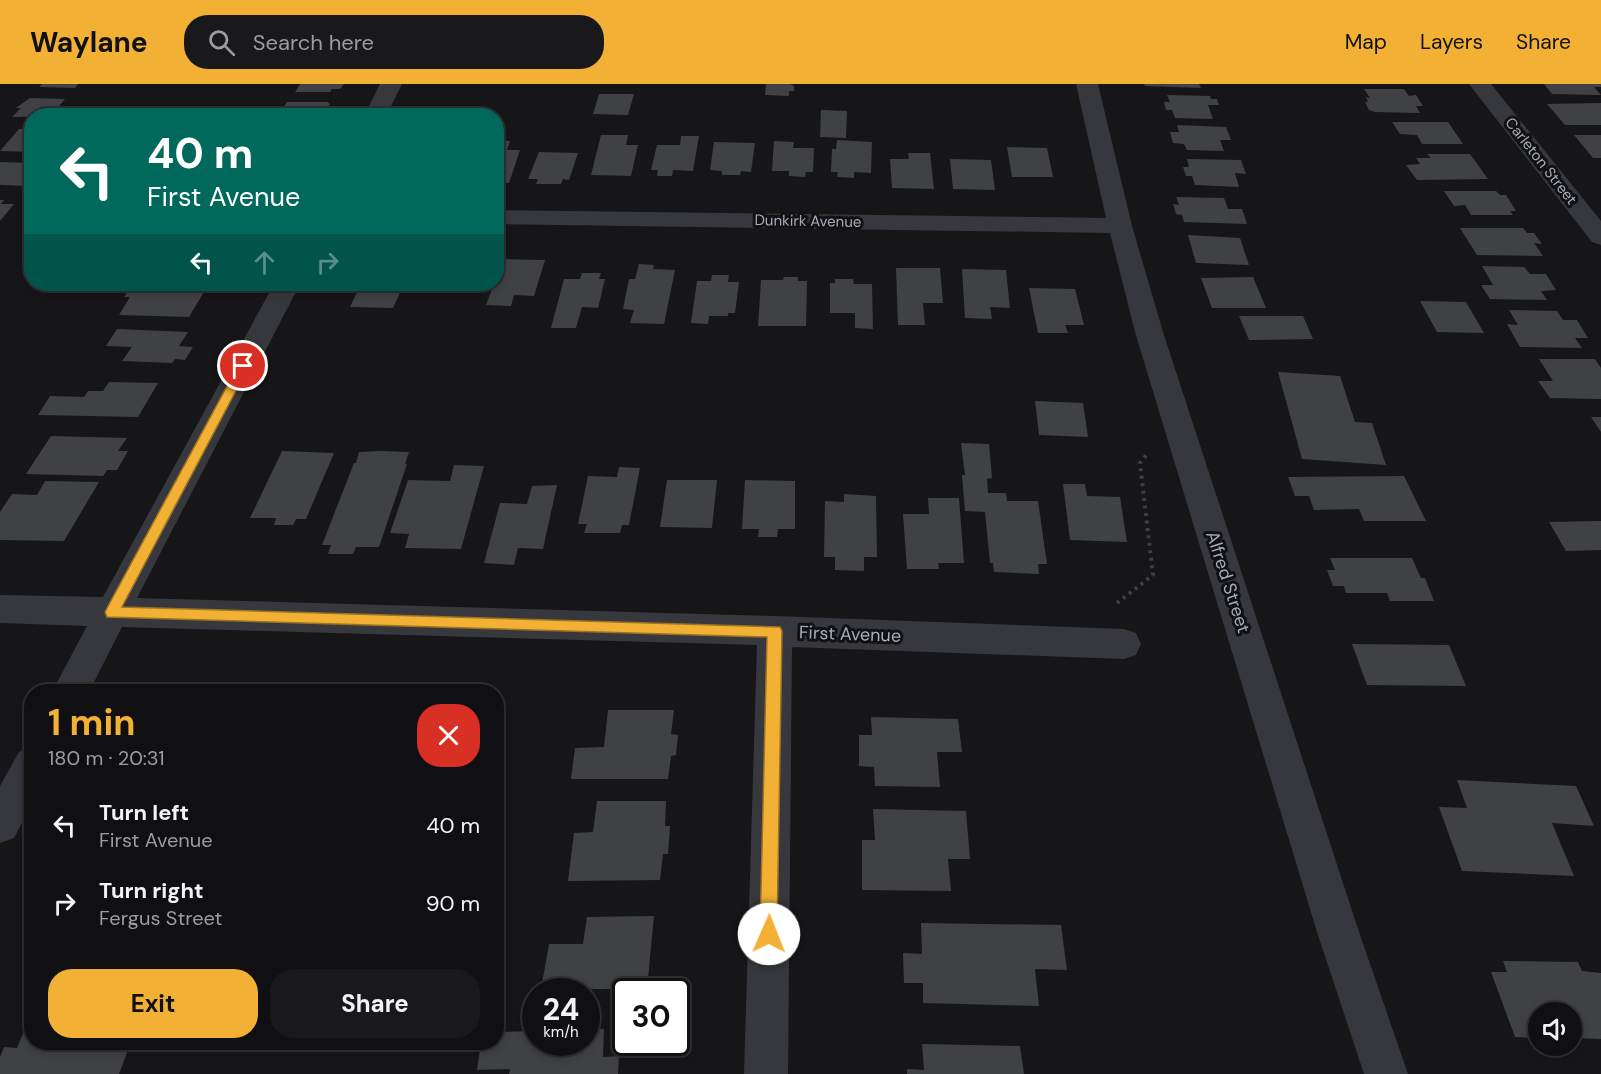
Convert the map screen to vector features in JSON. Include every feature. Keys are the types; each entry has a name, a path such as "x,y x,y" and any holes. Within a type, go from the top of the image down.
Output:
{"street":[{"path":"379,108 391,84"},
{"name":"Alfred Street","path":"1087,84 1120,226 1149,332 1335,921 1386,1074"},
{"name":"Carleton Street","path":"1480,84 1601,237"},
{"name":"Dunkirk Avenue","path":"504,217 1120,226"},
{"path":"74,684 283,291"},
{"name":"First Avenue","path":"0,609 775,631 1124,644"},
{"path":"766,1074 775,631"},
{"path":"0,825 24,780"}],"path":[{"path":"1115,605 1153,575 1140,464 1175,414"}],"building":[{"path":"42,84 78,84 75,88 39,87"},
{"path":"300,84 344,84 340,89 332,89 330,92 295,92"},
{"path":"766,84 790,84 794,86 794,91 789,91 789,96 765,95"},
{"path":"1144,84 1199,84 1201,88 1145,86"},
{"path":"1544,84 1601,84 1601,87 1594,87 1601,95 1552,94"},
{"path":"1364,89 1404,89 1409,96 1416,95 1423,106 1416,106 1420,113 1375,112 1369,110 1365,102 1368,102 1366,97 1370,98"},
{"path":"599,94 634,94 628,115 593,114"},
{"path":"1167,95 1210,96 1211,99 1217,99 1219,105 1208,105 1213,119 1175,118 1172,110 1166,110 1164,102 1170,102"},
{"path":"30,98 65,99 59,106 74,107 24,108 24,117 12,117 21,108 16,108"},
{"path":"287,102 327,102 330,104 328,108 283,108"},
{"path":"1601,103 1601,125 1565,125 1547,104"},
{"path":"821,110 847,111 846,138 820,137"},
{"path":"1392,122 1448,122 1463,144 1422,144 1417,135 1400,134"},
{"path":"1177,125 1226,127 1231,140 1220,140 1224,151 1187,150 1184,144 1173,143 1170,132 1179,132"},
{"path":"19,129 24,129 24,152 0,151"},
{"path":"601,135 628,135 626,145 638,145 631,176 591,175"},
{"path":"1574,135 1601,135 1601,158 1593,158"},
{"path":"681,136 699,136 693,171 673,170 672,176 657,176 658,170 651,170 657,145 680,145"},
{"path":"837,140 872,142 871,173 854,172 854,178 837,177 838,172 831,172 832,149 836,149"},
{"path":"504,141 510,141 507,150 520,150 509,183 504,183"},
{"path":"774,141 794,142 793,148 814,148 813,172 806,172 805,177 789,176 789,171 772,171"},
{"path":"714,142 755,143 751,172 741,171 740,175 722,175 722,171 710,170"},
{"path":"1007,147 1047,148 1053,177 1012,177"},
{"path":"539,152 578,153 569,180 563,179 561,184 536,184 538,179 528,179"},
{"path":"908,153 930,153 934,189 892,188 890,159 909,159"},
{"path":"1427,154 1470,154 1488,179 1417,180 1406,165 1420,164 1416,158 1431,158"},
{"path":"950,159 991,160 995,190 953,189"},
{"path":"1187,159 1241,160 1246,174 1235,173 1239,187 1195,185 1192,176 1186,176 1183,167 1189,167"},
{"path":"0,162 24,163 24,186 0,185"},
{"path":"1444,191 1496,191 1500,195 1506,195 1516,211 1510,211 1513,215 1471,215 1465,205 1454,206"},
{"path":"1176,197 1224,198 1228,209 1242,209 1247,224 1184,222 1182,215 1176,214 1173,204 1179,205"},
{"path":"0,200 4,200 1,204 14,204 0,221"},
{"path":"1460,228 1523,228 1527,233 1534,233 1542,244 1534,243 1543,256 1477,255"},
{"path":"1188,235 1240,238 1249,265 1196,263"},
{"path":"504,259 545,260 534,296 514,295 511,306 486,305 491,291 504,291"},
{"path":"639,264 654,265 653,269 675,270 664,324 630,323 634,310 623,309 629,279 635,279"},
{"path":"1482,266 1524,267 1530,274 1546,274 1556,290 1541,291 1547,300 1490,299 1481,285 1493,285"},
{"path":"896,268 940,268 943,303 923,303 925,325 898,325"},
{"path":"962,269 1006,270 1010,308 990,307 992,319 965,318"},
{"path":"582,273 601,273 599,279 605,279 598,308 582,307 576,328 551,328 564,279 580,279"},
{"path":"712,275 729,275 728,282 739,282 735,313 728,313 728,316 709,316 708,324 691,323 697,281 711,281"},
{"path":"784,277 798,277 798,281 807,281 806,326 758,326 761,280 783,280"},
{"path":"1253,277 1266,308 1212,308 1201,278"},
{"path":"835,279 853,279 854,284 872,284 873,329 855,328 855,313 830,313 830,283 835,283"},
{"path":"1029,288 1075,289 1084,325 1065,325 1068,333 1038,333"},
{"path":"128,291 204,291 189,317 119,315 130,297 124,297"},
{"path":"358,291 401,291 393,308 350,307"},
{"path":"425,291 469,291 468,293 424,293"},
{"path":"1420,301 1466,302 1484,333 1437,332"},
{"path":"1509,310 1557,311 1563,320 1577,320 1588,338 1575,338 1582,348 1520,347 1507,324 1518,325"},
{"path":"1239,316 1303,316 1313,339 1249,340"},
{"path":"117,329 188,332 179,346 193,347 185,360 175,359 172,363 122,361 132,347 106,346"},
{"path":"1539,359 1595,359 1601,368 1601,399 1550,398 1538,381 1553,381"},
{"path":"1278,372 1340,376 1355,422 1372,423 1386,465 1302,459"},
{"path":"109,382 158,383 138,417 38,415 50,396 84,397 88,391 103,391"},
{"path":"1035,401 1083,403 1088,437 1039,435"},
{"path":"1591,417 1601,417 1601,432"},
{"path":"51,436 127,438 118,451 128,451 117,470 107,470 103,476 26,474"},
{"path":"961,443 989,444 992,478 987,479 988,493 1006,493 1007,501 1038,501 1047,564 1038,564 1039,574 994,572 993,563 990,563 985,512 965,511 962,475 965,475"},
{"path":"282,451 334,453 306,519 296,519 293,525 274,525 276,518 250,518"},
{"path":"359,452 409,452 379,547 356,547 353,554 328,554 331,545 322,545"},
{"path":"454,465 484,466 461,549 405,548 409,534 390,533 408,480 450,481"},
{"path":"619,467 640,468 629,525 622,525 620,533 584,533 587,524 578,524 588,476 617,477"},
{"path":"1404,476 1426,521 1364,521 1359,509 1314,510 1309,496 1295,496 1288,477"},
{"path":"667,480 717,480 712,528 660,527"},
{"path":"745,480 795,481 795,529 778,529 777,537 758,537 759,529 742,529"},
{"path":"45,481 99,482 64,541 0,540 0,512 12,494 37,495"},
{"path":"1063,484 1085,484 1087,496 1120,497 1127,542 1070,540"},
{"path":"557,485 543,549 518,548 514,565 484,563 500,503 527,504 532,486"},
{"path":"844,494 876,496 877,557 864,557 864,571 835,570 835,557 824,557 825,501 844,502"},
{"path":"928,498 959,498 964,563 938,563 939,569 907,569 903,514 929,514"},
{"path":"1601,521 1601,550 1566,551 1549,522"},
{"path":"1330,558 1412,558 1421,578 1425,578 1434,601 1390,601 1387,593 1346,593 1344,586 1333,586 1327,570 1335,570"},
{"path":"1352,644 1449,645 1466,686 1367,685"},
{"path":"608,710 674,710 671,734 678,735 676,755 671,756 668,779 571,779 575,748 604,747"},
{"path":"871,717 958,719 962,752 937,752 940,787 875,786 874,767 859,766 859,735 872,735"},
{"path":"1457,780 1576,786 1594,826 1552,823 1574,876 1462,871 1439,807 1467,808"},
{"path":"597,801 666,801 665,826 670,826 668,854 663,854 660,880 568,881 574,833 593,832"},
{"path":"873,809 966,811 970,859 948,859 951,891 862,890 862,840 875,840"},
{"path":"654,916 648,978 612,978 612,989 600,989 600,978 543,978 549,944 583,944 587,917"},
{"path":"921,923 1061,925 1067,970 1035,969 1039,1006 923,1003 923,983 904,983 903,953 922,954"},
{"path":"1503,961 1578,962 1582,971 1601,973 1601,1039 1582,1038 1582,1002 1528,1002 1528,1038 1515,1037 1491,972 1507,972"},
{"path":"600,1029 604,1029 603,1057 619,1056 618,1074 509,1074 510,1069 477,1070 480,1050 504,1050 504,1032 522,1031 522,1056 600,1056"},
{"path":"24,1031 24,1050 128,1050 119,1074 0,1074 0,1057 4,1047 17,1048"},
{"path":"922,1044 1020,1046 1024,1074 907,1074 907,1069 924,1070"}],"route":[{"path":"243,366 112,612 775,631 769,934"}]}
